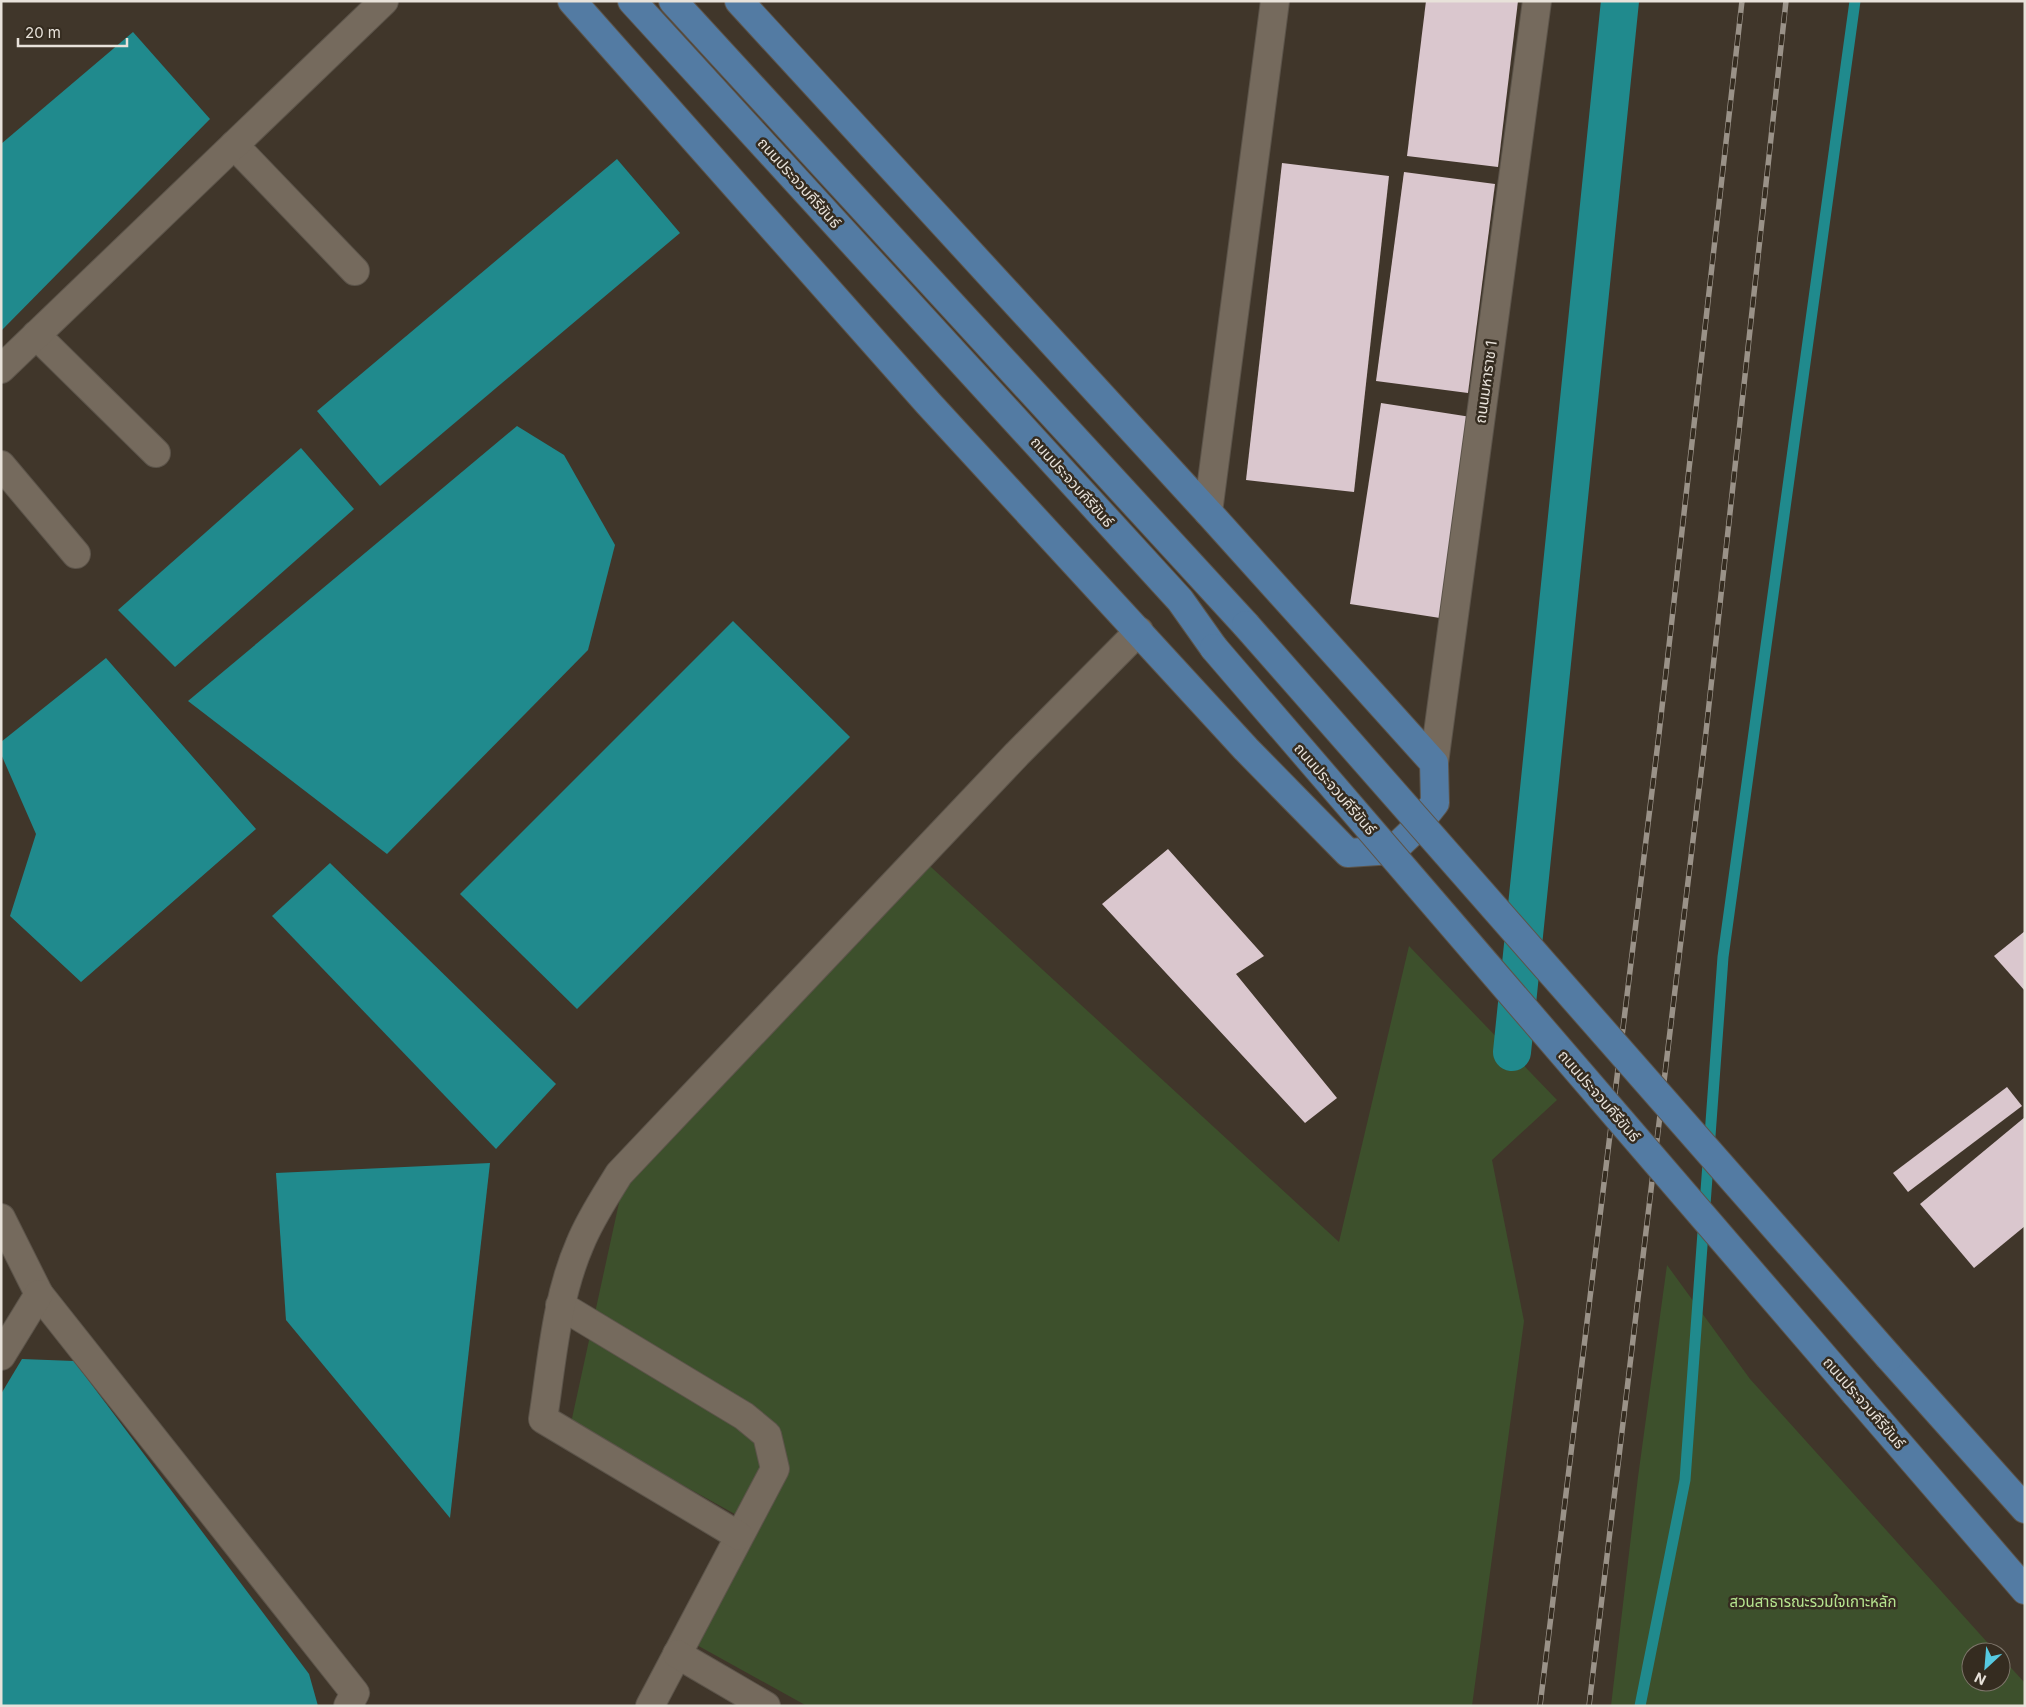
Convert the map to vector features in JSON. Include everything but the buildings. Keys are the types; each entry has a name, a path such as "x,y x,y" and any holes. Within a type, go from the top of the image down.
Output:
{"main road":[{"path":"572,1 928,403 1246,749 1348,853 1393,850 1412,832 1435,803 1434,763 1208,512 739,1"},
{"name":"ถนนประจวบคีรีขันธ์","path":"632,1 1180,600 1214,648 2025,1590"},
{"name":"ถนนประจวบคีรีขันธ์","path":"673,1 1246,625 2025,1509"}],"street":[{"path":"1,369 384,1"},
{"path":"1208,512 1275,1"},
{"name":"ถนนมหาราช 1","path":"1434,763 1537,1"},
{"path":"234,146 355,272"},
{"path":"36,335 156,453"},
{"path":"1,465 76,554"},
{"path":"739,1536 543,1419 560,1305 579,1245 596,1209 619,1174 1016,754 1139,631"},
{"path":"1,1218 39,1294 355,1693 348,1706"},
{"path":"1,1356 39,1294"},
{"path":"560,1305 744,1416 767,1435 775,1469 650,1706"},
{"path":"678,1654 766,1706"}],"green space":[{"path":"919,856 1339,1242 1409,946 1557,1100 1492,1160 1524,1321 1472,1706 807,1706 686,1639 742,1518 571,1423 622,1189"},
{"name":"สวนสาธารณะรวมใจเกาะหลัก","path":"1667,1265 1750,1379 1987,1642 1961,1642 1961,1692 2011,1692 2011,1668 2025,1683 2025,1706 1611,1706 1638,1477"}],"water":[{"path":"133,32 210,119 1,331 1,144"},
{"path":"617,159 680,233 380,486 317,411"},
{"path":"517,426 564,455 615,545 588,650 387,854 188,701"},
{"path":"301,448 354,509 175,667 118,610"},
{"path":"733,621 850,737 577,1009 460,894"},
{"path":"106,658 256,829 81,982 10,916 36,834 1,754 1,742"},
{"path":"330,863 556,1084 496,1149 272,916"},
{"path":"490,1163 450,1518 286,1320 276,1173"},
{"path":"22,1359 74,1361 309,1674 318,1706 1,1706 1,1394"}],"waterway":[{"path":"1512,1052 1620,1"},
{"path":"1640,1706 1685,1480 1723,957 1855,1"}],"railway":[{"path":"1540,1706 1659,734 1742,1"},
{"path":"1589,1706 1706,732 1786,1"}]}
